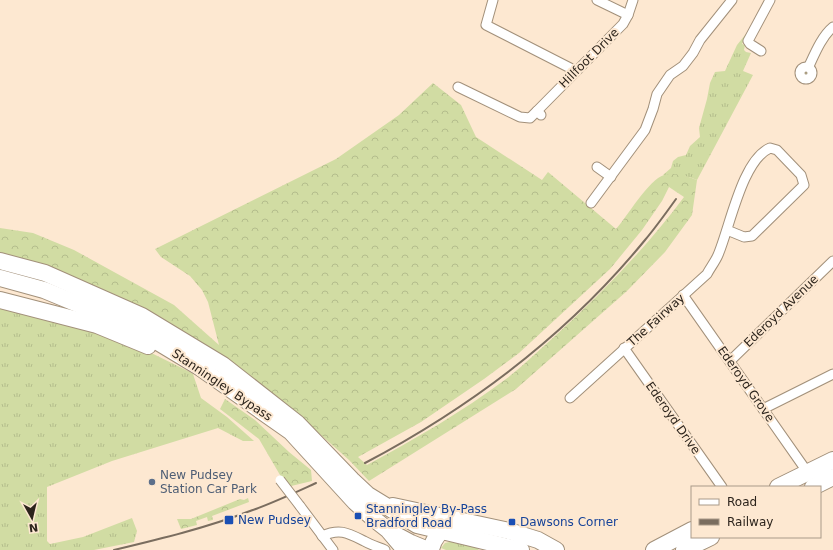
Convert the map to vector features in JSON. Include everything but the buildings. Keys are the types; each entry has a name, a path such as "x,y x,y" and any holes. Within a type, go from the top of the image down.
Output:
{"highway":[{"name":"Stanningley Bypass","path":"0,261 45,273 142,316 223,365 297,423 368,495 417,525 522,550"},
{"name":"Stanningley Bypass","path":"0,278 44,290 131,326 199,367 291,432 354,502 388,530 405,550"},
{"path":"0,300 97,325 170,355 240,395"},
{"path":"810,480 833,460"},
{"path":"783,486 833,477"},
{"path":"383,504 526,535 556,550"},
{"path":"431,550 435,540 442,531 455,523 468,522"},
{"path":"388,530 411,543 428,550"},
{"path":"654,550 691,531"},
{"path":"684,550 709,538"}],"street":[{"path":"493,0 486,25 576,71"},
{"path":"597,0 628,15"},
{"name":"Hillfoot Drive","path":"458,87 520,117 530,118 540,113 576,71 623,24 633,0"},
{"path":"591,203 645,130 653,110 657,94 670,75 683,66 693,53 700,40 732,0"},
{"path":"762,51 750,44 748,41 770,0"},
{"path":"809,66 816,50 829,30 833,27"},
{"name":"The Fairway","path":"570,398 707,274 718,256 727,230 747,173 752,165 767,149 770,148 777,150 801,175 804,186 752,236 744,237 727,230"},
{"path":"597,167 611,177"},
{"name":"Ederoyd Avenue","path":"730,362 833,261"},
{"name":"Ederoyd Grove","path":"683,295 763,409 810,480"},
{"name":"Ederoyd Drive","path":"624,348 721,486"},
{"path":"763,409 833,374"},
{"path":"280,480 333,550"},
{"path":"322,536 336,531 343,532 351,534 385,550"}],"green space":[{"path":"765,0 767,0 742,44 745,45 744,50 746,52 751,53 743,71 753,75 697,180 689,177 663,175 671,168 673,161 678,157 686,155 690,146 700,137 699,128 710,83 715,72 725,71 737,45 749,30"},
{"path":"808,67 811,68 811,78 804,79 801,78 800,71 801,68"},
{"path":"433,83 461,105 476,137 542,180 548,172 616,229 645,191 658,178 664,175 677,174 697,180 692,215 665,252 627,291 516,389 369,481 349,460 303,419 219,353 217,357 47,267 0,253 0,228 33,233 74,250 174,305 219,345 208,302 202,290 190,276 161,257 155,249 336,159 399,115","holes":["669,187 684,197 639,252 606,287 554,337 512,374 455,414 367,465 358,457 421,422 519,353 610,269 642,230 662,201"]},
{"path":"0,308 80,327 133,344 190,372 193,374 201,398 227,417 254,441 243,441 218,428 112,461 47,487 47,541 50,544 83,537 132,518 137,531 134,542 94,550 0,550"},
{"path":"225,399 255,420 289,452 311,470 312,481 287,487 259,439 220,409"},
{"path":"248,498 249,502 212,516 213,520 208,521 207,517 196,521 197,525 181,529 177,519 191,519 240,499 244,500"},
{"path":"454,541 474,545 479,550 446,550 441,548 445,543"}],"railway":[{"path":"365,463 443,418 480,392 551,337 615,274 649,235 676,199"},
{"path":"114,550 217,523 267,505 316,483"}],"place":[{"name":"New Pudsey Station Car Park","path":"152,482"},
{"name":"Stanningley By-Pass Bradford Road","path":"358,516"},
{"name":"New Pudsey","path":"229,520"},
{"name":"Dawsons Corner","path":"512,522"}]}
